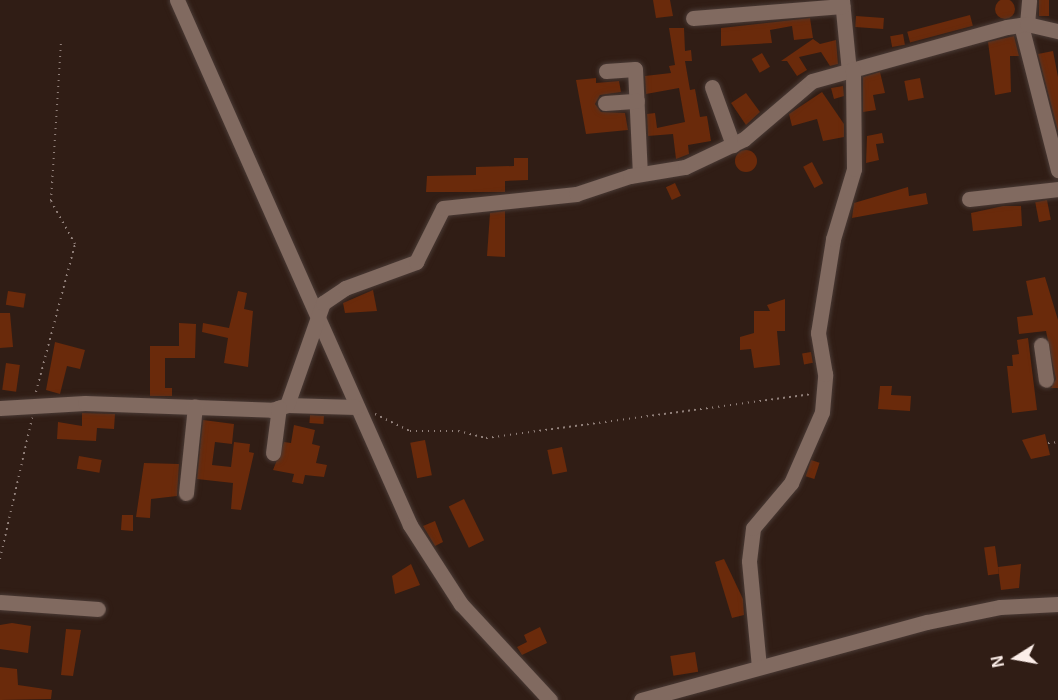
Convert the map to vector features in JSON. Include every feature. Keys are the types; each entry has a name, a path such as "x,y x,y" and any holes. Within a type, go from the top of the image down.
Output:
{"street":[{"path":"177,0 317,323 427,555 461,604 550,700"},
{"path":"1029,0 1024,24 1058,170"},
{"path":"693,18 843,3 851,70 854,169 832,239 818,333 824,393 822,412 790,483 753,528 749,561 759,667"},
{"path":"273,453 283,406 323,303 332,296 416,261 443,208 576,194 640,174 694,164 733,145 803,85 1024,24 1058,32"},
{"path":"606,71 635,69 640,174"},
{"path":"712,87 733,145"},
{"path":"605,103 637,101"},
{"path":"969,199 1058,189"},
{"path":"1041,345 1047,380"},
{"path":"186,493 195,406"},
{"path":"0,408 283,406 358,411"},
{"path":"0,602 98,609"},
{"path":"641,700 927,622 1000,607 1058,604"}],"path":[{"path":"0,559 75,244 51,201 60,41"},
{"path":"358,411 378,415 411,431 458,431 486,438 730,401 824,393"},
{"path":"1048,444 1058,442"}],"building":[{"path":"1005,-1 1012,2 1015,9 1012,16 1005,19 998,16 995,9 998,2"},
{"path":"653,0 670,0 673,16 656,18"},
{"path":"1039,0 1049,0 1049,16 1039,16"},
{"path":"970,15 973,26 910,42 907,32"},
{"path":"856,16 884,18 883,29 855,27"},
{"path":"810,18 813,38 794,40 792,26 770,30 772,43 721,46 721,28"},
{"path":"669,28 684,28 685,51 691,50 692,61 685,61 690,90 695,89 700,117 707,116 711,141 688,145 689,154 676,159 673,134 648,136 647,114 655,113 657,128 685,122 679,88 646,94 645,76 671,73 669,66 675,65"},
{"path":"903,34 905,45 892,47 890,36"},
{"path":"1014,36 1019,56 1010,56 1011,92 995,95 988,42"},
{"path":"813,39 820,44 836,40 838,64 830,66 821,52 799,57 807,70 797,76 787,61 781,61"},
{"path":"1053,51 1058,77 1058,131 1038,54"},
{"path":"762,53 770,67 760,73 752,59"},
{"path":"880,72 885,93 873,95 876,110 863,112 863,77"},
{"path":"596,78 596,83 619,81 621,92 600,95 595,104 601,112 625,113 628,130 586,134 576,80"},
{"path":"920,78 924,98 908,101 904,81"},
{"path":"843,86 844,96 834,99 831,88"},
{"path":"822,92 844,124 844,137 823,141 817,119 792,126 789,114"},
{"path":"746,93 760,112 746,125 731,103"},
{"path":"882,133 884,143 876,144 879,160 866,163 867,136"},
{"path":"746,150 756,157 757,161 750,171 746,172 736,165 735,161 742,151"},
{"path":"514,158 528,158 528,180 505,181 505,192 426,192 427,176 476,175 476,167 514,166"},
{"path":"812,162 823,183 814,188 803,167"},
{"path":"675,183 681,196 672,200 666,187"},
{"path":"908,187 909,196 926,193 928,204 852,218 854,203"},
{"path":"1047,200 1051,220 1039,222 1035,202"},
{"path":"1003,206 1021,206 1022,226 973,231 971,213"},
{"path":"505,211 505,257 487,256 490,213"},
{"path":"1045,277 1058,320 1058,388 1051,388 1056,379 1046,331 1019,334 1017,317 1033,315 1026,281"},
{"path":"373,290 377,311 345,313 343,303"},
{"path":"8,291 26,294 24,308 6,305"},
{"path":"238,291 247,293 244,309 253,311 248,367 224,363 228,338 202,332 203,323 229,328"},
{"path":"785,299 785,331 777,331 780,365 754,368 751,349 740,350 740,337 754,333 754,311 770,311 767,305"},
{"path":"0,313 10,313 13,347 0,348"},
{"path":"179,323 196,324 195,358 165,358 165,388 172,388 172,396 150,396 150,346 179,346"},
{"path":"1028,338 1037,410 1012,413 1007,366 1013,366 1012,355 1019,354 1017,340"},
{"path":"55,342 85,350 80,369 67,366 60,394 46,390"},
{"path":"811,352 813,363 804,364 802,354"},
{"path":"6,363 20,365 16,392 2,390"},
{"path":"880,386 892,386 891,395 911,396 910,411 878,409"},
{"path":"82,413 115,414 114,429 97,428 96,441 57,439 58,422 82,426"},
{"path":"310,415 324,416 323,424 309,423"},
{"path":"203,420 234,424 232,444 215,442 212,465 231,467 234,442 250,444 249,452 254,453 241,510 231,509 233,483 197,479"},
{"path":"294,425 315,430 312,444 320,446 316,463 327,465 324,477 305,475 303,484 292,482 294,474 273,470 284,442 291,443"},
{"path":"1045,434 1050,455 1031,459 1022,440"},
{"path":"425,440 432,475 417,478 410,443"},
{"path":"562,447 567,471 553,475 547,450"},
{"path":"79,456 102,460 99,473 77,469"},
{"path":"811,460 820,463 814,479 806,476"},
{"path":"144,463 179,464 177,496 151,499 150,518 136,517"},
{"path":"464,499 484,540 469,548 449,506"},
{"path":"122,515 133,515 133,531 121,530"},
{"path":"435,521 443,542 435,546 423,526"},
{"path":"995,546 999,574 988,575 984,548"},
{"path":"724,559 743,599 744,615 732,618 715,562"},
{"path":"411,564 420,585 395,594 392,576"},
{"path":"1021,564 1019,588 1001,590 998,567"},
{"path":"12,623 31,626 28,653 0,649 0,625"},
{"path":"540,627 547,643 522,655 517,647 527,642 524,635"},
{"path":"66,629 81,630 73,676 61,675"},
{"path":"695,652 698,672 673,676 670,656"},
{"path":"0,667 17,669 18,685 52,690 51,699 0,700"}]}
